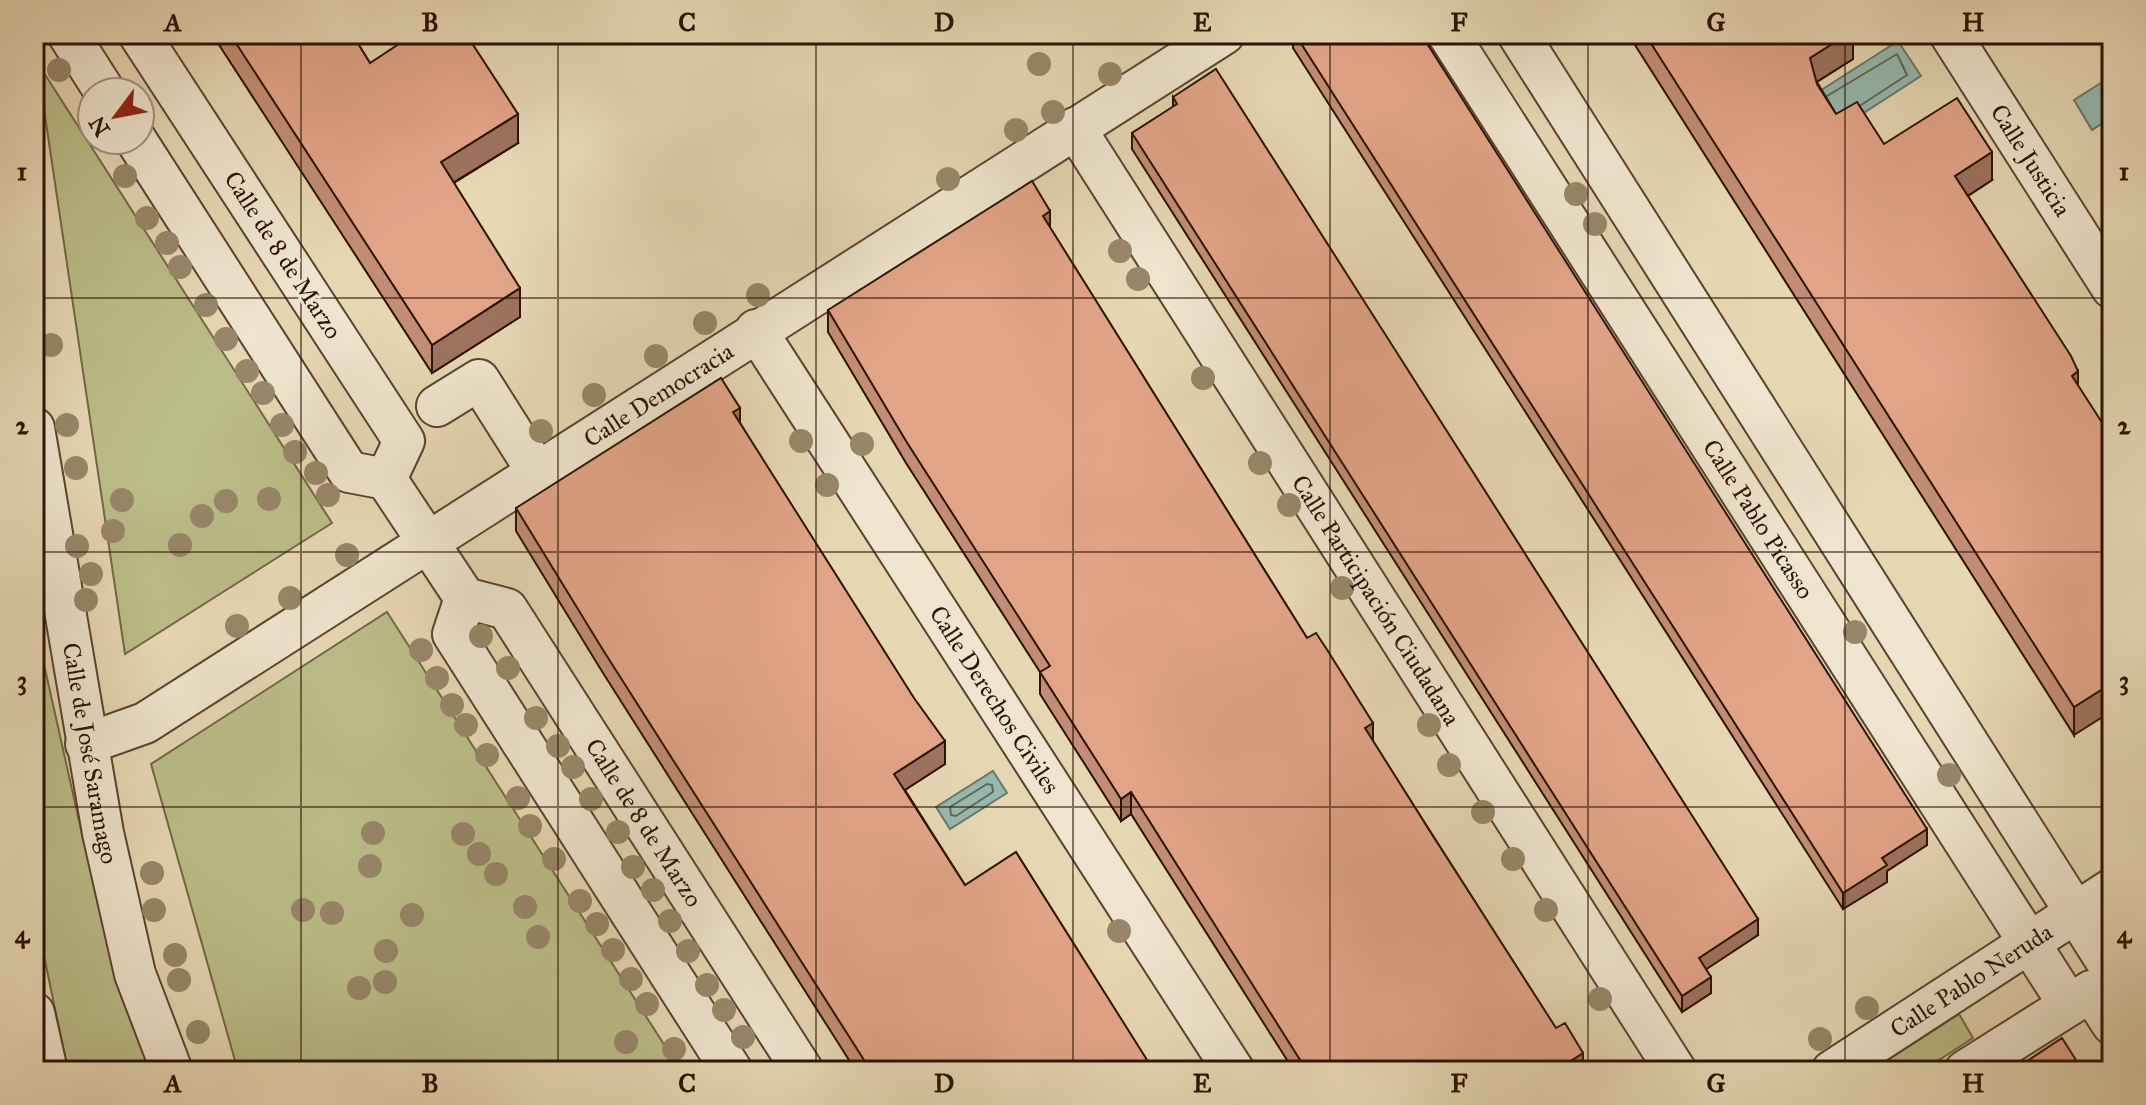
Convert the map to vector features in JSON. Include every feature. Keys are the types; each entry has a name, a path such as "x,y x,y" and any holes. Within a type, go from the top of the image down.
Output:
{"street":[{"path":"68,34 95,76"},
{"name":"Calle de 8 de Marzo","path":"139,34 404,441 386,479"},
{"name":"Calle Democracia","path":"86,744 145,723 536,470 1224,34"},
{"name":"Calle Pablo Picasso","path":"1448,34 2030,940 2096,986"},
{"name":"Calle Pablo Picasso","path":"1518,34 2076,911 2096,986 2112,1024"},
{"name":"Calle Justicia","path":"1950,34 2112,288"},
{"name":"Calle Participación Ciudadana","path":"1075,128 1676,1071"},
{"path":"146,156 349,472 386,479 428,539 465,598 453,634 732,1071"},
{"name":"Calle Derechos Civiles","path":"756,330 1234,1071"},
{"path":"437,406 479,380 536,470"},
{"name":"Calle de José Saramago","path":"34,428 86,744 135,974 172,1071"},
{"name":"Calle de 8 de Marzo","path":"465,598 507,609 803,1071"},
{"name":"Calle Pablo Neruda","path":"1832,1071 2112,889"},
{"path":"1965,1071 2096,986"},
{"path":"34,1013 47,1071"}],"green space":[{"path":"37,62 76,123 76,156 97,156 332,523 125,654"},
{"path":"34,606 84,843 149,1071 68,1071 34,908"},
{"path":"387,612 681,1071 238,1071 151,764"},
{"path":"1959,1014 1973,1038 1922,1071 1871,1071"}],"water":[{"path":"1898,41 1921,76 1837,130 1815,94"},
{"path":"2112,76 2112,117 2092,130 2074,100"},
{"path":"993,771 1007,793 950,829 936,807"}],"building":[{"path":"230,34 352,34 370,63 414,34 466,34 518,114 441,162 520,288 432,345"},
{"path":"1295,34 1421,34 1927,829 1882,858 1887,865 1843,893"},
{"path":"1645,34 1848,34 1810,58 1817,84 1836,114 1857,102 1884,144 1957,98 1992,152 1955,176 2071,356 2078,371 2072,376 2112,438 2112,683 2074,707"},
{"path":"1216,69 1758,919 1699,958 1711,977 1682,996 1132,133 1177,104 1173,97"},
{"path":"1032,181 1050,211 1043,216 1307,638 1316,633 1326,648 1373,723 1365,728 1431,833 1556,1028 1565,1023 1583,1053 1555,1071 1307,1071 1131,792 1121,799 1040,672 1050,666 906,441 828,310"},
{"path":"721,378 740,408 733,412 914,698 945,741 894,774 965,885 1016,852 1154,1071 871,1071 603,650 516,508"},
{"path":"2062,1038 2083,1071 2012,1071"}]}
